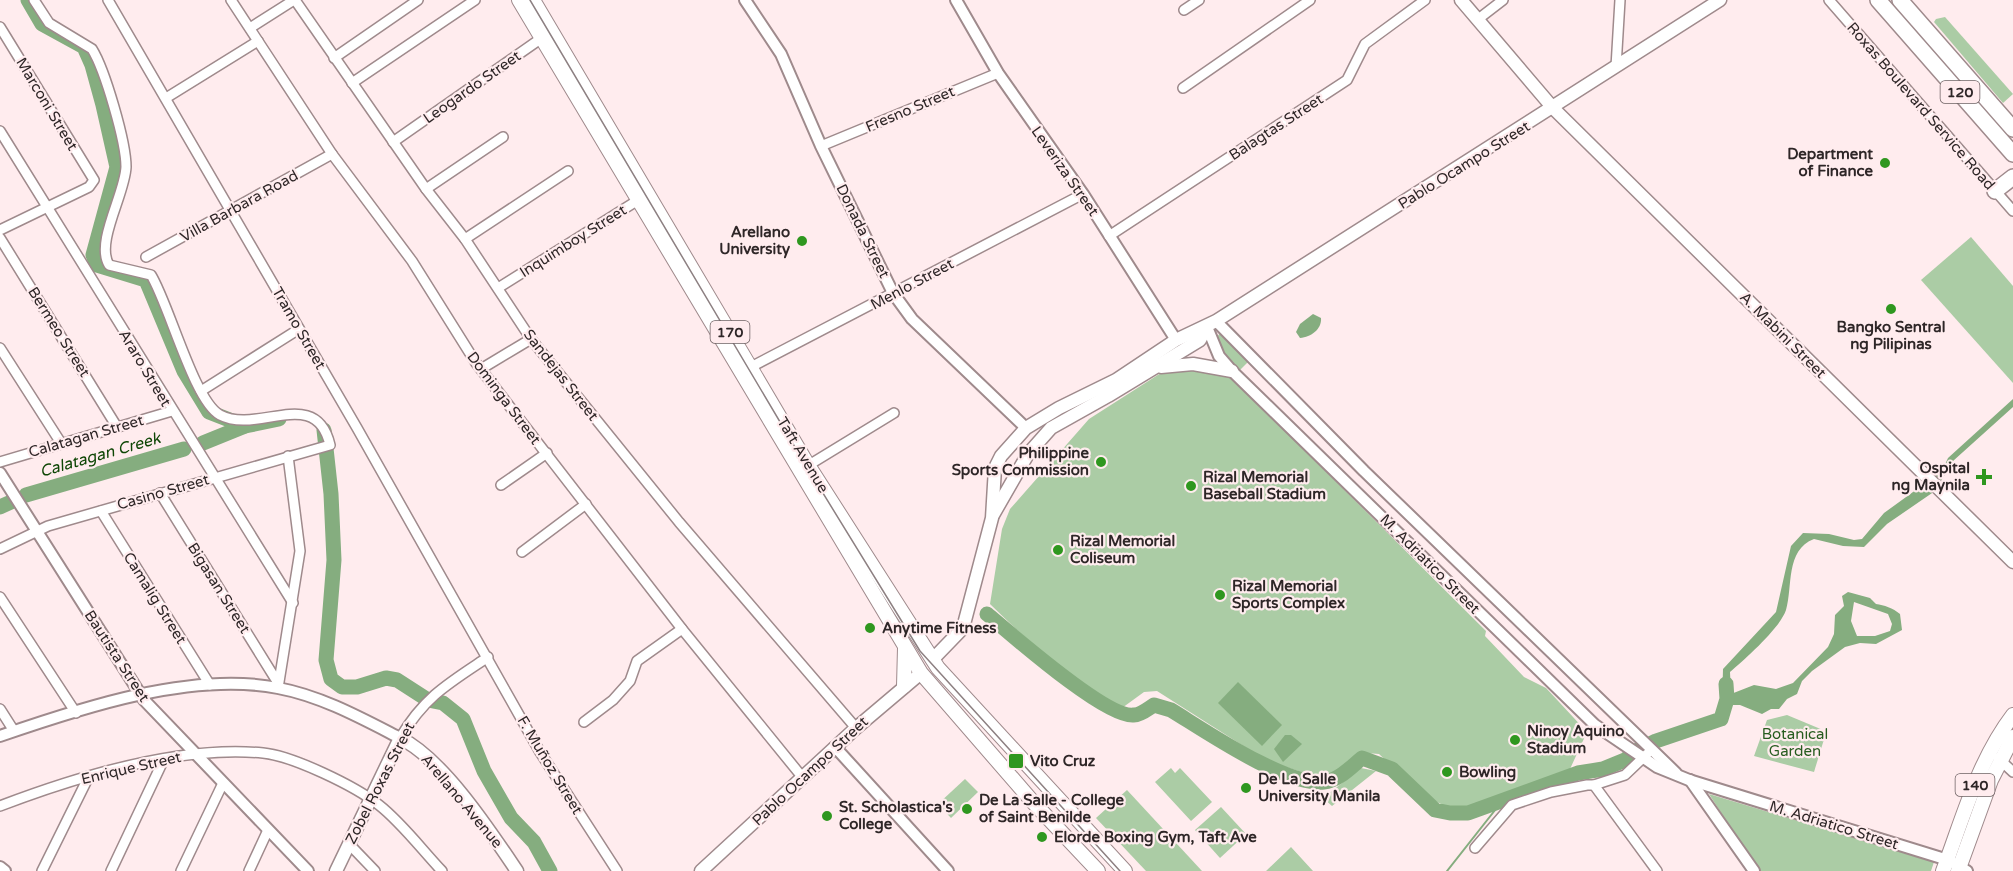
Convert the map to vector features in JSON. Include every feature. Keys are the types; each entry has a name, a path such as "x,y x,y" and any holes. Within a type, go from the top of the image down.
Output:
{"highway":[{"name":"120","path":"1878,0 2013,154"},
{"name":"120","path":"1900,0 2013,129"},
{"path":"1995,191 2013,177"}],"main road":[{"name":"Taft Avenue","path":"519,0 548,37 804,468 921,673 1094,870"},
{"name":"Taft Avenue","path":"533,0 548,37"},
{"name":"A. Mabini Street","path":"1461,0 1553,108 2013,562"},
{"name":"Pablo Ocampo Street","path":"933,659 963,628 992,518 995,468 1001,456 1026,428 1116,380 1176,340 1212,324 1720,0"},
{"name":"Pablo Ocampo Street","path":"992,518 1028,454 1051,428 1200,340 1212,324"},
{"path":"1154,368 1194,364 1232,371"},
{"path":"1039,420 1051,428"},
{"name":"Taft Avenue","path":"804,468 938,668 1125,871"},
{"path":"995,468 1014,477"},
{"path":"904,686 905,643"},
{"name":"Pablo Ocampo Street","path":"701,871 856,728 921,673"},
{"name":"140","path":"1956,867 1995,755 2013,715"},
{"name":"140","path":"1995,755 2013,737"},
{"name":"Zobel Roxas Street","path":"336,871 400,738"},
{"name":"Arellano Avenue","path":"400,738 420,749 453,786 490,831 517,871"},
{"path":"1094,870 1110,854"}],"street":[{"path":"34,0 49,23 92,49 123,142 125,175 109,230 106,260 115,267 151,275 160,290 201,391 299,329"},
{"name":"Tramo Street","path":"108,0 488,657"},
{"name":"Dominga Street","path":"231,0 332,154 412,261 481,369 682,629 802,778"},
{"path":"250,28 294,0"},
{"name":"Sandejas Street","path":"294,0 426,189 465,239 531,339 679,522 856,728"},
{"path":"334,58 418,0"},
{"path":"352,83 476,0"},
{"name":"Donada Street","path":"746,0 781,54 821,146 894,293 912,319 1026,428"},
{"name":"Leveriza Street","path":"956,0 998,73 1083,194 1176,340"},
{"path":"1184,10 1199,0"},
{"path":"1183,88 1310,0"},
{"name":"Balagtas Street","path":"1109,236 1347,80 1365,44 1425,0"},
{"path":"1478,20 1503,0"},
{"path":"1616,67 1620,0"},
{"name":"Roxas Boulevard Service Road","path":"1829,0 2013,211"},
{"name":"Marconi Street","path":"0,27 94,180 89,188 48,209"},
{"name":"Leogardo Street","path":"393,142 548,37"},
{"path":"166,98 258,41"},
{"name":"Fresno Street","path":"821,146 998,73"},
{"name":"Araro Street","path":"0,131 293,603"},
{"path":"426,189 503,137"},
{"name":"Villa Barbara Road","path":"146,257 332,154"},
{"path":"465,239 568,171"},
{"name":"Menlo Street","path":"746,370 1083,194"},
{"name":"Inquimboy Street","path":"498,288 570,245 643,197"},
{"path":"0,230 48,209"},
{"name":"Bermeo Street","path":"0,238 117,427"},
{"name":"M. Adriatico Street","path":"1212,324 1219,356 1232,371 1595,726 1657,767 1689,780 1956,867"},
{"name":"M. Adriatico Street","path":"1212,324 1650,745 1678,775"},
{"path":"481,369 531,339"},
{"path":"0,348 61,443"},
{"name":"Casino Street","path":"0,549 36,531 215,477 329,446 326,430 315,418 306,415 235,421 218,414 201,391"},
{"name":"Calatagan Street","path":"0,462 172,411"},
{"path":"804,468 894,413"},
{"path":"501,485 547,453"},
{"path":"278,685 300,551 288,456"},
{"name":"Bautista Street","path":"0,473 141,695 308,871"},
{"name":"Bigasan Street","path":"160,493 278,685"},
{"path":"522,552 586,504"},
{"name":"Camalig Street","path":"101,511 210,685"},
{"path":"0,597 76,713"},
{"path":"584,722 612,700 630,681 637,661 682,629"},
{"name":"Zobel Roxas Street","path":"400,738 414,714 433,694 488,657"},
{"name":"F. Muñoz Street","path":"488,657 540,752 617,871"},
{"path":"0,736 141,695 210,685 278,685 330,704 400,738"},
{"path":"0,709 14,731"},
{"path":"1475,848 1512,805 1551,792 1587,784 1594,785 1625,775 1650,745"},
{"path":"835,747 948,871"},
{"name":"Enrique Street","path":"3,804 88,778 164,759 196,754 265,753 291,760 371,799 442,871"},
{"path":"1995,755 2013,772"},
{"path":"111,871 164,759"},
{"path":"42,871 88,778"},
{"path":"1689,780 1754,871"},
{"path":"181,871 223,783"},
{"path":"1594,785 1657,871"},
{"path":"0,816 3,804"},
{"path":"249,871 268,830"},
{"path":"349,844 375,871"},
{"path":"0,867 5,871"}],"green space":[{"path":"1945,17 2013,94 2003,103 1934,22 1936,19"},
{"path":"1971,237 2013,286 2013,383 1921,280"},
{"path":"1220,333 1249,361 1240,370 1226,356 1217,337"},
{"name":"Rizal Memorial Sports Complex","path":"1182,369 1227,373 1486,631 1485,636 1524,677 1546,688 1587,732 1570,769 1491,799 1461,807 1450,807 1433,799 1413,785 1379,754 1371,753 1357,757 1327,780 1267,761 1157,691 1144,692 1122,708 1053,660 990,604 1002,529 1010,509 1089,419 1164,371"},
{"name":"Botanical Garden","path":"1787,715 1823,730 1825,736 1814,772 1754,756 1767,720"},
{"path":"1171,768 1175,773 1180,768 1212,802 1191,821 1155,782"},
{"path":"1361,768 1376,771 1332,806 1323,798"},
{"path":"965,779 978,792 951,818 938,804"},
{"path":"1127,790 1202,871 1146,871 1096,818"},
{"path":"1709,794 1934,862 1931,871 1758,871"},
{"path":"1221,807 1246,834 1220,858 1195,830"},
{"path":"1291,847 1313,871 1266,871 1289,849"}],"shaded area":[{"path":"1313,314 1321,318 1320,326 1312,334 1300,338 1296,332 1300,324"},
{"path":"2013,399 2013,407 1953,461 1935,491 1887,524 1864,547 1843,546 1814,539 1805,544 1794,560 1786,610 1777,625 1761,643 1730,672 1731,694 1754,685 1776,689 1793,683 1828,647 1834,634 1835,615 1844,606 1842,596 1848,592 1870,598 1876,604 1888,607 1900,614 1902,630 1876,644 1860,643 1845,647 1812,671 1802,681 1797,694 1787,699 1779,709 1771,709 1762,714 1740,705 1722,705 1723,669 1776,612 1791,546 1803,533 1829,534 1854,540 1862,539 1884,513 1942,471 1948,458","holes":["1854,602 1888,614 1892,624 1890,631 1875,636 1857,636 1851,621"]},
{"path":"1238,682 1282,725 1262,746 1218,703"},
{"path":"1285,735 1291,735 1302,744 1283,762 1274,749"}],"waterway":[{"path":"28,0 42,24 84,47 92,65 103,105 117,167 93,255 97,265 146,280 184,371 209,412 245,426 279,419"},
{"name":"Calatagan Creek","path":"203,443 245,426"},
{"path":"324,430 331,494 334,560 326,660 331,679 342,687 357,687 386,678 397,680 428,700 443,703 463,719 484,771 511,818 534,842 550,871"},
{"name":"Calatagan Creek","path":"26,495 184,449"},
{"name":"Calatagan Creek","path":"0,507 11,502"},
{"path":"987,614 1082,690 1121,713 1137,715 1154,705 1171,710 1245,755 1288,775 1308,781 1324,782 1334,779 1362,758 1392,769 1435,810 1450,813 1468,813 1578,773 1603,769 1625,760 1636,751 1656,741 1721,719 1727,699 1726,684"},
{"path":"1447,871 1503,800"}],"tram line":[{"path":"530,0 802,459 920,651 1120,871"}],"place":[{"name":"Department of Finance","path":"1885,163"},
{"name":"Arellano University","path":"802,241"},
{"name":"Bangko Sentral ng Pilipinas","path":"1891,309"},
{"name":"Philippine Sports Commission","path":"1101,462"},
{"name":"Ospital ng Maynila","path":"1984,477"},
{"name":"Rizal Memorial Baseball Stadium","path":"1191,486"},
{"name":"Rizal Memorial Coliseum","path":"1058,550"},
{"name":"Rizal Memorial Sports Complex","path":"1220,595"},
{"name":"Anytime Fitness","path":"870,628"},
{"name":"Ninoy Aquino Stadium","path":"1515,740"},
{"name":"Vito Cruz","path":"1016,761"},
{"name":"Bowling","path":"1447,772"},
{"name":"De La Salle University Manila","path":"1246,788"},
{"name":"De La Salle - College of Saint Benilde","path":"967,809"},
{"name":"St. Scholastica's College","path":"827,816"},
{"name":"Elorde Boxing Gym, Taft Ave","path":"1042,837"}]}
